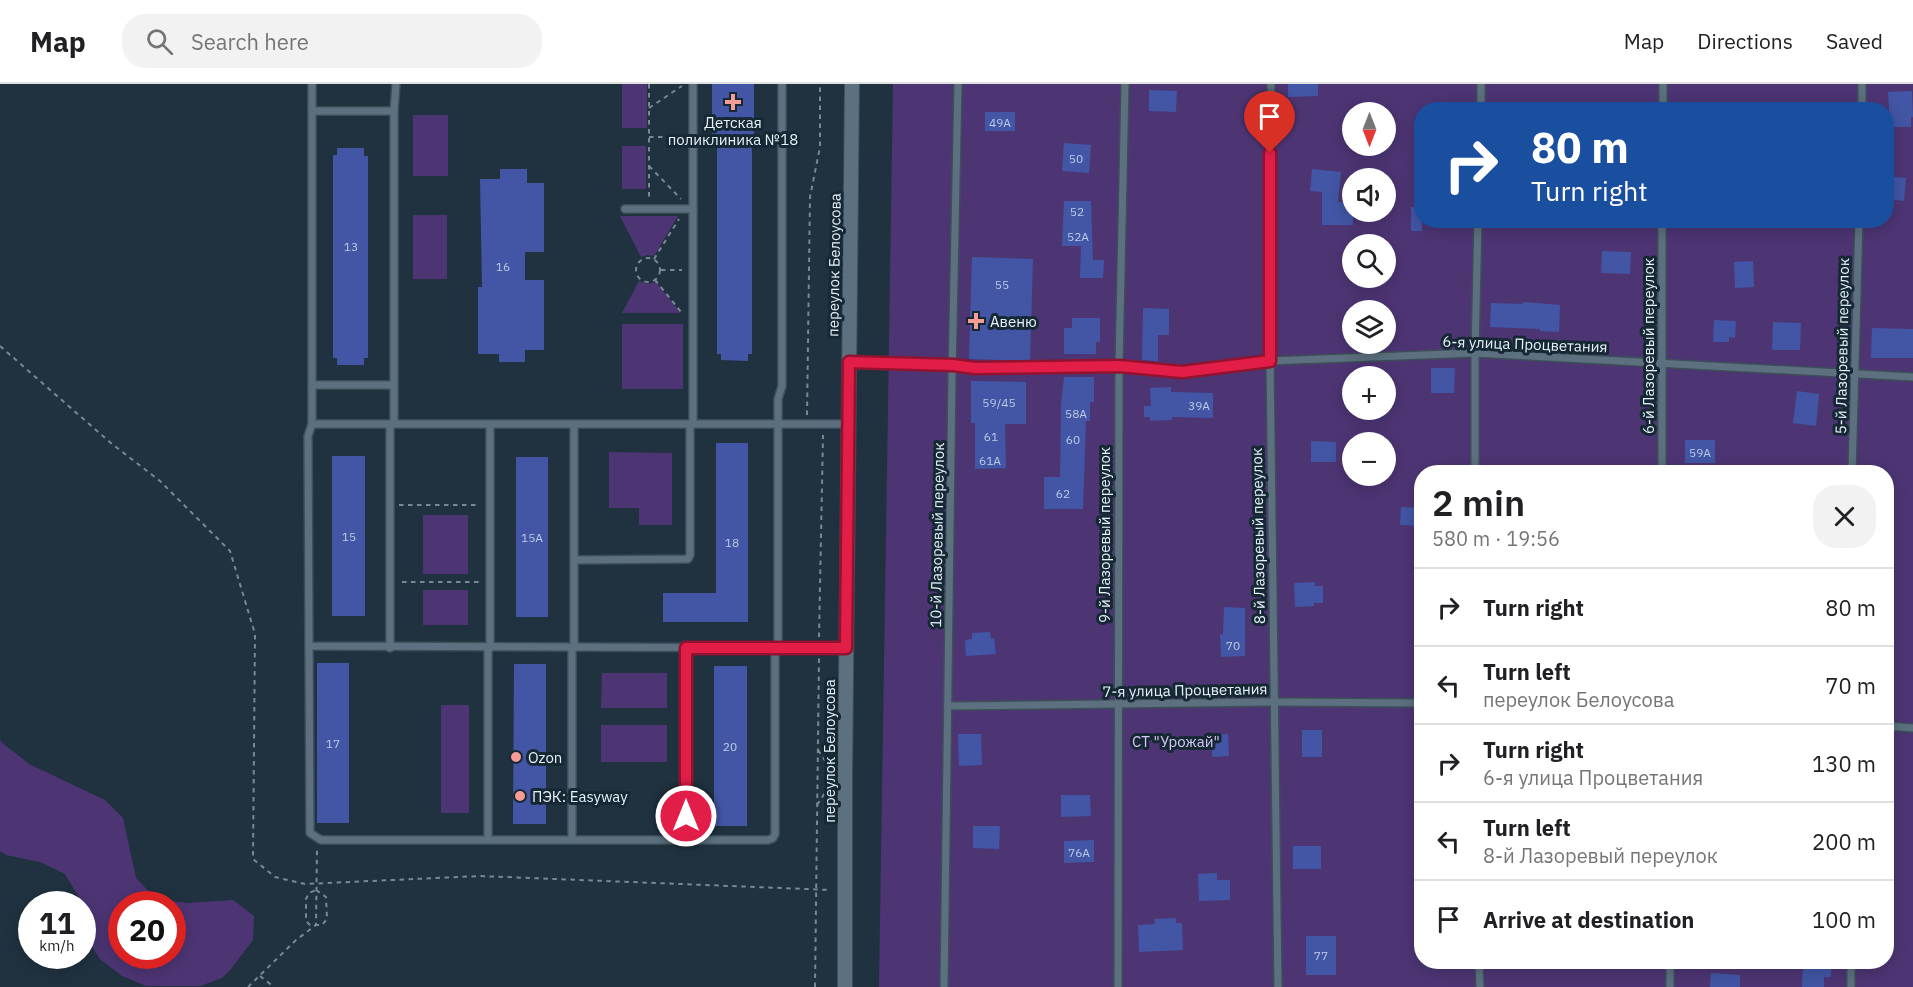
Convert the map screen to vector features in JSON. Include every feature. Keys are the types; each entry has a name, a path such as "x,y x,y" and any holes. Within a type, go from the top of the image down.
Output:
{"street":[{"name":"переулок Белоусова","path":"845,987 852,84"}],"lane":[{"path":"312,84 312,424 308,436 309,821 310,833 321,840 768,840 773,838 775,834 778,399 782,386 782,84"},
{"path":"390,648 396,84"},
{"path":"574,560 688,559 690,555 693,270 690,209 693,84"},
{"name":"10-й Лазоревый переулок","path":"944,987 958,84"},
{"name":"9-й Лазоревый переулок","path":"1118,987 1119,366 1125,84"},
{"name":"8-й Лазоревый переулок","path":"1271,84 1270,361 1278,987"},
{"path":"1481,84 1481,102"},
{"path":"1663,84 1663,102"},
{"path":"1862,84 1862,102"},
{"path":"312,111 394,111"},
{"path":"625,209 690,209"},
{"path":"1475,465 1478,228"},
{"name":"6-й Лазоревый переулок","path":"1662,228 1662,465"},
{"name":"5-й Лазоревый переулок","path":"1852,465 1859,228"},
{"name":"6-я улица Процветания","path":"849,362 953,365 975,368 1119,366 1182,372 1270,361 1475,352 1913,377"},
{"path":"312,385 394,385"},
{"path":"312,424 849,424"},
{"path":"488,840 490,424"},
{"path":"572,840 574,424"},
{"path":"309,646 846,648"},
{"path":"686,648 686,840"},
{"name":"7-я улица Процветания","path":"949,706 1273,702 1414,703"},
{"path":"1894,727 1913,728"},
{"path":"1479,969 1480,987"},
{"path":"1670,969 1670,987"},
{"path":"1851,969 1851,987"}],"path":[{"path":"649,84 649,209"},
{"path":"649,108 684,84"},
{"path":"807,423 810,197 820,147 820,84"},
{"path":"649,137 693,137"},
{"path":"649,166 690,209 654,259"},
{"path":"643,258 654,259 660,265 661,270 655,280 648,282 643,281 635,270 636,265 643,258"},
{"path":"661,270 693,270"},
{"path":"655,280 682,314 693,314"},
{"path":"0,346 112,444 160,481 230,551 255,634 253,859 275,877 305,884 480,876 845,890"},
{"path":"815,987 823,424"},
{"path":"408,505 490,506"},
{"path":"409,582 490,582"},
{"path":"817,805 836,776 818,750"},
{"path":"316,925 317,838"},
{"path":"316,890 326,897 327,919 322,925 310,925 306,921 306,899 316,890"},
{"path":"248,987 296,940 316,925"},
{"path":"260,976 274,987"}],"green space":[{"path":"622,84 647,84 647,128 622,128"},
{"name":"СТ \"Урожай\"","path":"893,84 1913,84 1913,987 879,987"},
{"path":"413,115 448,115 448,176 413,176"},
{"path":"622,146 646,146 646,189 622,189"},
{"path":"413,215 447,215 447,279 413,279"},
{"path":"620,216 678,216 654,256 641,257"},
{"path":"639,281 648,284 656,282 681,313 622,313"},
{"path":"622,324 683,324 683,389 622,389"},
{"path":"609,452 672,453 672,525 639,525 639,508 609,508"},
{"path":"423,515 468,515 468,574 423,574"},
{"path":"423,590 468,590 468,625 423,625"},
{"path":"602,673 667,673 667,708 601,708"},
{"path":"441,705 469,705 469,813 441,813"},
{"path":"601,725 667,725 667,762 601,762"},
{"path":"0,739 29,764 105,800 123,818 136,878 148,891 108,891 108,965 96,953 96,891 75,891 65,874 40,862 6,855 0,851"},
{"path":"233,900 254,916 253,940 222,978 200,986 146,986 122,976 113,969 186,969 186,903"}],"building":[{"path":"712,84 754,84 752,354 748,354 748,361 721,360 721,354 717,354 717,144 712,144"},
{"path":"1288,84 1318,84 1318,96 1288,97"},
{"path":"1149,90 1177,91 1176,112 1149,111"},
{"path":"1912,91 1911,127 1894,127 1894,102 1889,102 1888,92"},
{"path":"985,112 1015,112 1015,131 985,131"},
{"path":"1064,143 1091,145 1089,173 1062,171"},
{"path":"337,148 364,148 364,156 368,156 368,358 364,358 364,365 337,365 337,358 333,358 333,155 337,155"},
{"path":"500,169 527,169 527,183 544,183 544,252 525,252 525,280 544,280 544,350 525,350 525,362 499,362 499,354 478,354 478,287 482,287 480,179 500,179"},
{"path":"1312,169 1341,172 1338,202 1342,202 1342,222 1353,222 1353,225 1322,225 1322,192 1310,191"},
{"path":"1894,177 1906,178 1904,201 1894,200"},
{"path":"1064,201 1091,201 1093,260 1104,260 1103,278 1080,278 1081,246 1062,246"},
{"path":"1411,207 1414,207 1414,228 1422,228 1422,231 1411,231"},
{"path":"1602,251 1631,252 1630,274 1601,273"},
{"path":"972,257 1033,259 1030,361 969,359"},
{"path":"1753,261 1754,287 1735,288 1734,262"},
{"path":"1523,302 1560,305 1559,332 1490,327 1491,303 1523,304"},
{"path":"1143,308 1169,309 1169,335 1158,335 1158,361 1142,360"},
{"path":"1072,318 1100,318 1100,342 1096,342 1096,354 1064,354 1064,328 1072,328"},
{"path":"1714,320 1736,321 1735,338 1729,337 1729,342 1713,342"},
{"path":"1773,322 1801,323 1800,350 1772,350"},
{"path":"1872,328 1913,329 1913,358 1871,358"},
{"path":"1431,368 1455,368 1454,393 1431,393"},
{"path":"1064,377 1094,377 1094,402 1090,402 1090,421 1086,421 1083,509 1044,509 1044,477 1060,477 1061,405"},
{"path":"971,381 1026,382 1026,424 1005,424 1006,468 975,469 975,423 971,423"},
{"path":"1171,387 1171,392 1213,393 1213,418 1172,417 1172,420 1150,421 1150,417 1144,417 1144,406 1151,406 1150,388"},
{"path":"1797,391 1819,394 1816,426 1793,423"},
{"path":"1685,440 1715,440 1715,463 1685,463"},
{"path":"1311,441 1336,442 1336,462 1311,462"},
{"path":"716,443 748,443 748,622 663,622 663,593 716,593"},
{"path":"332,456 365,456 365,616 332,616"},
{"path":"516,457 548,457 548,617 516,617"},
{"path":"1401,507 1414,508 1414,526 1400,525"},
{"path":"1315,582 1315,586 1323,586 1323,603 1295,607 1294,583"},
{"path":"1224,607 1245,608 1245,656 1221,657 1220,635 1223,634"},
{"path":"990,632 991,639 994,638 996,654 966,656 965,640 972,639 972,633"},
{"path":"317,663 349,663 349,823 317,823"},
{"path":"514,664 546,664 546,824 513,824"},
{"path":"714,666 747,666 747,826 714,826"},
{"path":"1302,730 1322,730 1322,757 1302,757"},
{"path":"958,734 981,734 982,765 959,766"},
{"path":"1228,734 1229,756 1212,757 1212,735"},
{"path":"1061,795 1090,795 1091,816 1061,817"},
{"path":"973,826 1000,826 999,849 973,848"},
{"path":"1094,840 1094,862 1064,863 1064,841"},
{"path":"1293,846 1321,846 1321,869 1293,869"},
{"path":"1217,873 1217,880 1230,880 1230,900 1199,901 1198,874"},
{"path":"1176,918 1176,923 1182,923 1183,950 1139,952 1138,925 1155,924 1154,919"},
{"path":"1306,936 1336,936 1336,975 1306,975"},
{"path":"1803,969 1831,969 1831,977 1824,977 1824,987 1802,987"},
{"path":"1711,973 1740,975 1740,987 1710,987"}],"place":[{"name":"Детская поликлиника №18","path":"733,102"},
{"name":"Авеню","path":"976,321"},
{"name":"Ozon","path":"516,757"},
{"name":"ПЭК: Easyway","path":"520,796"}],"route":[{"path":"686,816 686,648 846,648 849,362 953,365 975,368 1119,366 1182,372 1270,361 1270,153"}]}
